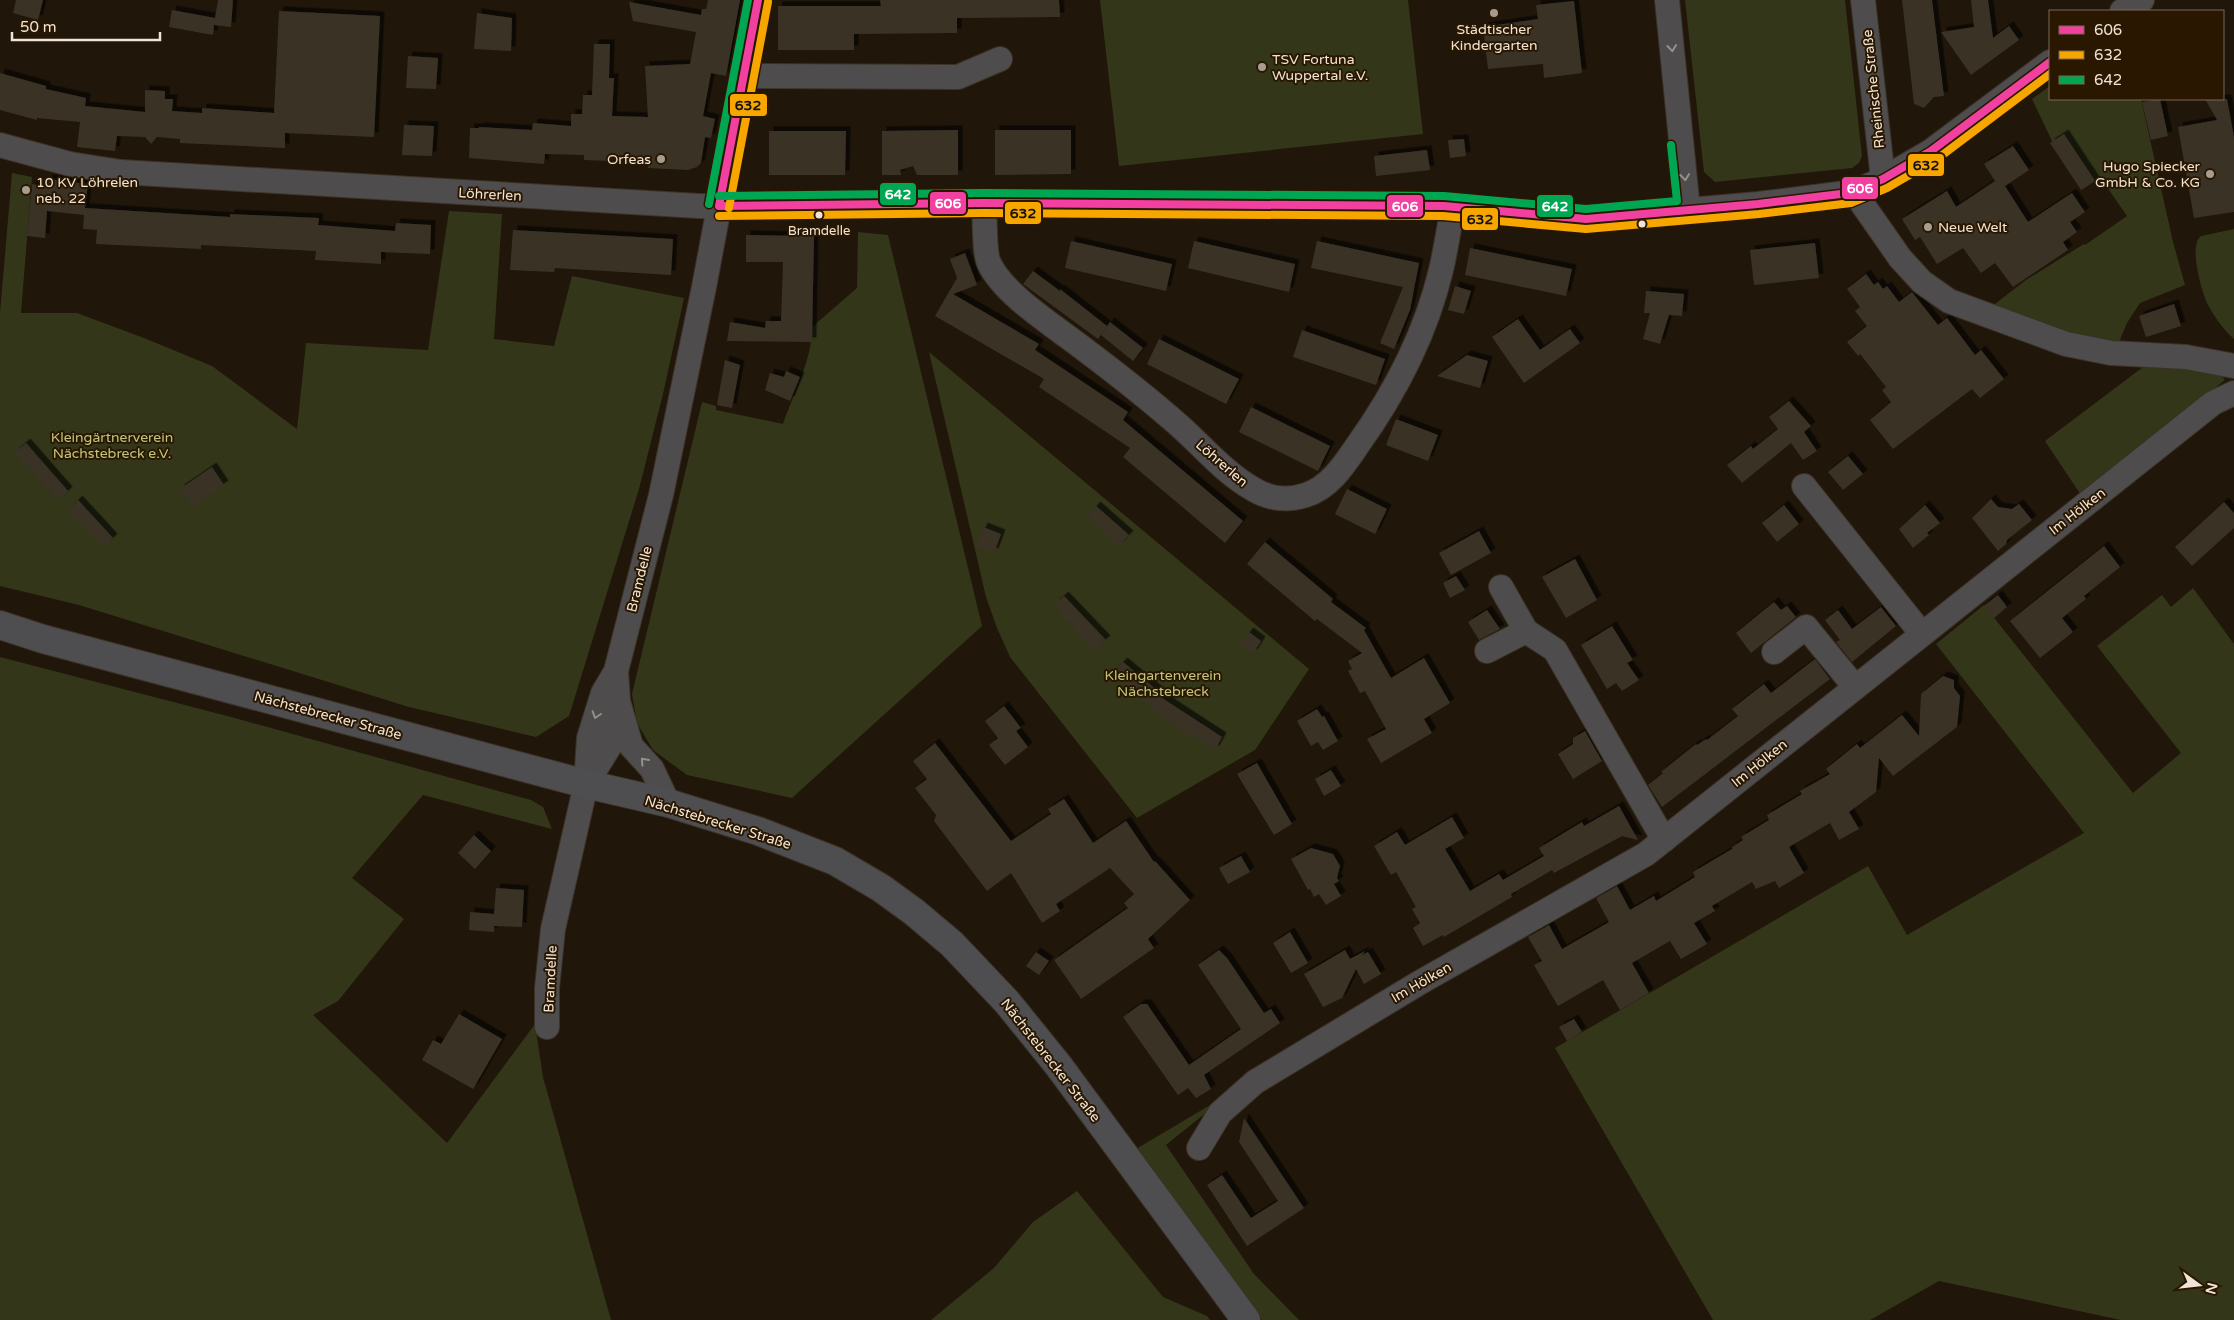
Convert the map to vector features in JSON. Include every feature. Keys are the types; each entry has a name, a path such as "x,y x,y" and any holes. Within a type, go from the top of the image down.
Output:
{"main road":[{"name":"Nächstebrecker Straße","path":"0,625 62,644 586,784 668,803 758,832 836,861 881,888 914,912 952,944 1006,1002 1058,1065 1246,1320"}],"street":[{"name":"Bramdelle","path":"547,1028 546,988 553,929 586,784 589,738 603,693 616,671 661,495 758,0"},
{"path":"1667,0 1688,210"},
{"name":"Rheinische Straße","path":"1862,0 1883,179"},
{"path":"2124,10 2142,0"},
{"path":"744,76 958,77 1000,59"},
{"name":"Löhrerlen","path":"0,144 70,164 121,172 719,206 1258,204 1453,206 1586,220 1854,192 1883,179 1931,151 2049,63"},
{"path":"1854,192 1900,258 1922,282 1949,301 2066,344 2111,353 2186,357 2234,366"},
{"name":"Löhrerlen","path":"984,204 988,262 1007,289 1126,381 1175,422 1234,476 1252,489 1270,498 1291,498 1307,495 1324,485 1337,474 1382,410 1406,365 1424,324 1441,270 1453,206"},
{"name":"Im Hölken","path":"1199,1148 1220,1113 1255,1082 1419,983 1646,854 2213,403 2234,393"},
{"path":"1804,486 1922,634"},
{"path":"1501,587 1526,631 1555,650 1664,840"},
{"path":"1774,652 1806,627 1855,687"},
{"path":"1488,651 1526,631"},
{"name":"Bramdelle","path":"616,671 618,701 631,746 652,769 668,803"},
{"name":"Bramdelle","path":"586,784 610,744 618,701"}],"green space":[{"name":"TSV Fortuna Wuppertal e.V.","path":"1100,0 1408,0 1423,134 1119,166"},
{"path":"1685,0 1845,0 1862,156 1859,163 1852,168 1715,182 1704,172"},
{"path":"2049,87 2049,100 2141,100 2173,242 2185,285 2140,303 2127,323 2116,349 1991,307 2026,280 2085,245 2127,216 2100,177 2083,189 2053,143 2032,99"},
{"name":"Kleingärtnerverein Nächstebreck e.V.","path":"12,173 32,177 21,313 77,313 212,366 297,429 306,343 428,350 449,211 502,214 494,339 554,346 572,276 684,298 663,394 639,489 569,716 536,737 409,707 79,605 0,586 0,313"},
{"path":"2234,229 2234,339 2220,324 2208,305 2197,269 2196,249 2197,241 2201,236"},
{"path":"858,232 888,235 982,626 792,798 687,775 653,750 637,723 632,694 702,402 716,406 716,410 783,424 806,364 812,327 857,288"},
{"name":"Kleingartenverein Nächstebreck","path":"929,352 1309,669 1255,750 1137,818 1010,657 997,628 986,597"},
{"path":"2147,364 2215,367 2225,380 2081,495 2045,441"},
{"path":"2193,588 2234,644 2234,1320 2121,1320 1939,1281 1870,1320 1713,1320 1555,1048 1868,866 1907,935 2084,833 1936,644 1984,605 2133,793 2181,753 2097,646 2162,595 2171,607"},
{"path":"0,657 231,717 531,800 543,807 552,829 423,795 352,878 404,919 338,1001 313,1015 447,1143 535,1024 543,1077 611,1320 0,1320"},
{"path":"1217,1101 1218,1103 1166,1145 1254,1274 1299,1320 1262,1320 1136,1149"},
{"path":"1077,1191 1163,1297 1207,1316 1210,1320 931,1320 994,1268 1033,1222"}],"building":[{"path":"16,0 43,0 38,20 13,13"},
{"path":"218,0 233,0 231,27 214,25 213,35 169,27 172,10 215,18"},
{"path":"708,0 740,0 726,76 711,73 703,116 715,119 711,138 705,137 701,163 697,167 688,170 648,168 649,158 608,156 608,161 584,160 584,155 545,154 544,164 469,158 470,128 532,130 533,123 571,126 571,114 582,114 583,95 592,95 594,44 610,44 609,78 614,78 612,116 648,117 645,66 690,64 696,32 633,21 629,2 701,15 702,9 706,9"},
{"path":"880,0 1059,0 1060,17 957,18 957,33 854,34 854,50 778,50 778,6 881,6"},
{"path":"1902,0 1932,0 1944,96 1934,97 1924,108 1914,104"},
{"path":"1971,0 1988,0 1993,38 2009,26 2019,40 1971,75 1941,32 1974,27"},
{"path":"1574,1 1582,73 1544,78 1543,64 1488,69 1483,27 1538,19 1536,5"},
{"path":"279,11 380,16 374,137 285,133 285,148 180,143 180,139 157,137 151,144 145,137 117,136 115,151 77,147 80,122 37,118 37,120 0,110 0,73 46,86 46,89 86,98 85,106 145,112 145,90 165,91 165,99 173,99 172,111 202,113 202,108 274,113"},
{"path":"477,13 512,18 511,51 474,49"},
{"path":"408,56 438,58 436,89 406,88"},
{"name":"Hugo Spiecker GmbH & Co. KG","path":"2227,99 2234,137 2234,212 2194,218 2178,127 2217,120 2206,100"},
{"path":"2160,100 2168,136 2151,140 2142,102"},
{"path":"404,125 434,126 432,156 402,155"},
{"path":"958,130 958,175 917,175 913,166 900,170 901,175 882,175 882,131"},
{"path":"995,130 1071,130 1071,174 995,175"},
{"path":"769,131 846,131 845,175 769,175"},
{"path":"2064,134 2095,181 2081,190 2050,143"},
{"path":"1464,139 1466,156 1450,158 1448,140"},
{"path":"2013,146 2029,170 2005,186 2028,222 2072,193 2085,212 2070,222 2077,232 2063,242 2068,250 2013,287 1995,263 1981,273 1963,248 1937,264 1920,237 1915,240 1902,219 1947,191 1956,207 1995,181 1984,164"},
{"path":"1427,150 1430,170 1376,176 1374,156"},
{"path":"48,179 88,184 85,208 230,217 230,214 319,218 318,225 395,231 396,223 431,225 430,254 381,252 381,264 315,260 316,251 201,245 201,249 96,244 97,230 83,229 84,215 47,211 45,238 27,236 32,184 47,187"},
{"path":"513,230 673,239 671,275 555,268 554,272 510,270"},
{"path":"746,235 814,236 812,342 727,341 730,322 765,328 766,321 781,321 783,262 746,262"},
{"path":"1071,241 1172,264 1166,291 1065,268"},
{"path":"1194,241 1295,264 1289,292 1188,268"},
{"path":"1317,241 1419,263 1410,310 1394,349 1380,343 1403,287 1311,268"},
{"path":"1815,243 1819,278 1754,285 1750,250"},
{"path":"1470,248 1572,269 1566,296 1465,275"},
{"path":"965,253 977,285 953,294 1039,344 1035,350 1128,412 1123,420 1243,521 1225,543 1123,457 1130,448 1039,387 1044,379 935,316 957,278 950,259"},
{"path":"1033,271 1060,291 1060,289 1107,326 1098,339 1023,284"},
{"path":"1866,274 1874,285 1878,282 1883,289 1887,286 1899,302 1912,292 1938,325 1947,318 1975,355 1981,350 2004,379 1980,398 1972,389 1893,449 1870,420 1891,402 1882,390 1886,387 1860,354 1858,356 1847,342 1867,326 1855,311 1860,307 1847,289"},
{"path":"1455,286 1471,291 1464,314 1448,310"},
{"path":"1646,291 1684,294 1682,316 1669,315 1660,344 1643,339 1650,313 1644,313"},
{"path":"2174,304 2181,326 2146,337 2139,316"},
{"path":"1518,319 1540,350 1570,329 1580,343 1524,383 1492,337"},
{"path":"1110,322 1143,348 1133,361 1101,335"},
{"path":"1302,330 1385,359 1376,385 1293,357"},
{"path":"1159,339 1239,379 1226,404 1147,364"},
{"path":"1467,355 1488,361 1480,388 1437,376"},
{"path":"725,360 740,365 732,408 717,405"},
{"path":"786,371 800,377 790,401 765,390 770,373 784,377"},
{"path":"1789,401 1811,426 1804,432 1817,451 1803,460 1791,443 1742,483 1727,465 1751,446 1753,449 1778,429 1769,417"},
{"path":"1251,407 1330,446 1318,471 1239,432"},
{"path":"1396,419 1438,435 1428,461 1386,445"},
{"path":"26,443 68,491 59,500 14,453"},
{"path":"1848,456 1863,474 1843,490 1828,472"},
{"path":"212,467 224,485 193,506 180,489"},
{"path":"1347,489 1387,509 1375,534 1335,514"},
{"path":"1991,499 1998,507 2012,509 2019,504 2032,520 2007,540 2006,544 1998,551 1972,518"},
{"path":"78,500 113,538 104,547 67,511"},
{"path":"2224,502 2234,513 2234,528 2192,566 2175,547"},
{"path":"1784,505 1799,524 1777,542 1762,523"},
{"path":"1925,505 1940,523 1913,548 1899,529"},
{"path":"1096,506 1129,535 1119,546 1087,516"},
{"path":"983,527 1001,534 994,553 976,546"},
{"path":"1479,531 1491,553 1451,575 1439,553"},
{"path":"1265,542 1333,599 1331,602 1366,628 1364,630 1391,678 1424,658 1450,703 1424,719 1432,733 1381,763 1367,739 1386,729 1365,691 1360,693 1348,671 1352,669 1348,661 1362,653 1317,619 1315,621 1247,564"},
{"path":"2104,546 2120,567 2084,596 2086,599 2062,618 2073,632 2040,658 2010,621"},
{"path":"1575,559 1597,600 1566,618 1542,577"},
{"path":"1456,576 1465,590 1450,598 1443,583"},
{"path":"1998,595 2007,607 1994,618 1984,606"},
{"path":"1064,596 1106,640 1093,651 1068,620 1057,610 1059,608 1055,604"},
{"path":"1774,602 1781,610 1787,606 1796,617 1751,653 1736,633"},
{"path":"1881,607 1896,626 1852,662 1836,642 1840,640 1825,620 1838,610 1852,629"},
{"path":"1487,610 1500,629 1479,640 1468,622"},
{"path":"1612,626 1633,660 1627,663 1639,680 1622,691 1616,683 1607,689 1581,645"},
{"path":"1249,632 1261,641 1253,654 1239,644"},
{"path":"1815,659 1830,679 1662,807 1648,785 1663,773 1661,772 1696,744 1707,740 1738,716 1732,709 1764,684 1771,693"},
{"path":"1123,662 1164,696 1162,698 1222,737 1215,750 1168,721 1112,673"},
{"path":"1943,676 1954,680 1954,688 1960,696 1957,727 1893,776 1879,758 1876,792 1849,812 1859,829 1839,840 1830,823 1789,847 1804,873 1779,888 1775,881 1756,889 1752,882 1712,906 1715,911 1694,923 1707,944 1681,959 1670,941 1632,963 1649,993 1620,1010 1603,980 1558,1006 1534,965 1542,961 1528,937 1549,925 1562,949 1609,922 1596,898 1617,886 1630,910 1654,896 1656,901 1695,877 1693,872 1732,849 1732,847 1743,840 1741,837 1769,820 1767,815 1802,794 1800,791 1830,774 1826,769 1857,744 1860,748 1902,715 1919,736 1921,694"},
{"path":"1004,706 1021,728 1016,731 1028,747 1005,765 989,745 998,738 985,721"},
{"path":"1317,709 1322,717 1324,716 1338,741 1323,750 1318,742 1311,746 1297,721"},
{"path":"1585,731 1602,761 1573,779 1558,754 1573,744 1573,738"},
{"path":"935,743 1011,841 1051,814 1048,809 1064,799 1093,843 1126,821 1154,862 1190,900 1148,939 1154,948 1081,999 1054,960 1128,908 1124,903 1134,894 1110,868 1056,904 1060,911 1042,923 1011,873 987,891 934,821 936,815 915,788 927,779 913,761"},
{"path":"1257,763 1292,824 1274,835 1237,774"},
{"path":"1331,770 1341,786 1324,796 1315,779"},
{"path":"1619,806 1638,840 1622,836 1554,873 1552,870 1511,894 1512,897 1444,937 1443,935 1423,946 1413,928 1420,923 1412,909 1416,907 1396,872 1391,875 1374,846 1397,832 1405,845 1452,817 1464,838 1445,849 1470,891 1499,874 1503,880 1544,856 1539,848 1582,822 1584,826"},
{"path":"474,835 491,851 475,869 458,853"},
{"path":"1311,848 1333,854 1340,866 1337,878 1339,881 1334,884 1341,896 1326,905 1319,894 1314,897 1310,889 1308,890 1291,859"},
{"path":"1241,856 1250,872 1228,884 1219,868"},
{"path":"496,888 524,890 522,927 494,926 494,932 469,930 470,912 494,914"},
{"path":"1290,932 1308,963 1291,973 1273,943"},
{"path":"1219,950 1227,958 1264,1013 1271,1009 1280,1023 1204,1075 1211,1089 1196,1098 1188,1088 1178,1095 1123,1017 1141,1004 1147,1004 1189,1065 1241,1029 1198,965"},
{"path":"1345,950 1350,959 1365,951 1362,955 1368,952 1381,974 1364,984 1356,969 1342,998 1323,1007 1304,974"},
{"path":"1036,952 1049,961 1039,975 1026,966"},
{"path":"459,1014 502,1039 473,1089 422,1060 433,1040 441,1044"},
{"path":"1574,1019 1582,1032 1567,1041 1559,1027"},
{"path":"1244,1118 1304,1208 1247,1246 1207,1185 1222,1175 1251,1218 1278,1201 1239,1142"}],"transit line":[{"name":"642","path":"709,204 748,0"},
{"name":"606","path":"719,206 758,0"},
{"name":"632","path":"729,208 768,2"},
{"name":"606","path":"719,206 984,203 1444,206 1586,219 1758,204 1849,193 1883,179 1931,151 2049,63"},
{"name":"632","path":"719,216 984,213 1443,216 1586,229 1759,214 1851,203 1887,188 1937,159 2049,75"},
{"name":"642","path":"719,196 984,193 1444,196 1586,209 1677,201 1671,145"}],"place":[{"name":"Städtischer Kindergarten","path":"1494,13"},
{"name":"TSV Fortuna Wuppertal e.V.","path":"1262,67"},
{"name":"Orfeas","path":"661,159"},
{"name":"Hugo Spiecker GmbH & Co. KG","path":"2210,174"},
{"name":"10 KV Löhrelen neb. 22","path":"26,190"},
{"name":"Bramdelle","path":"819,215"},
{"name":"Neue Welt","path":"1928,227"}]}
